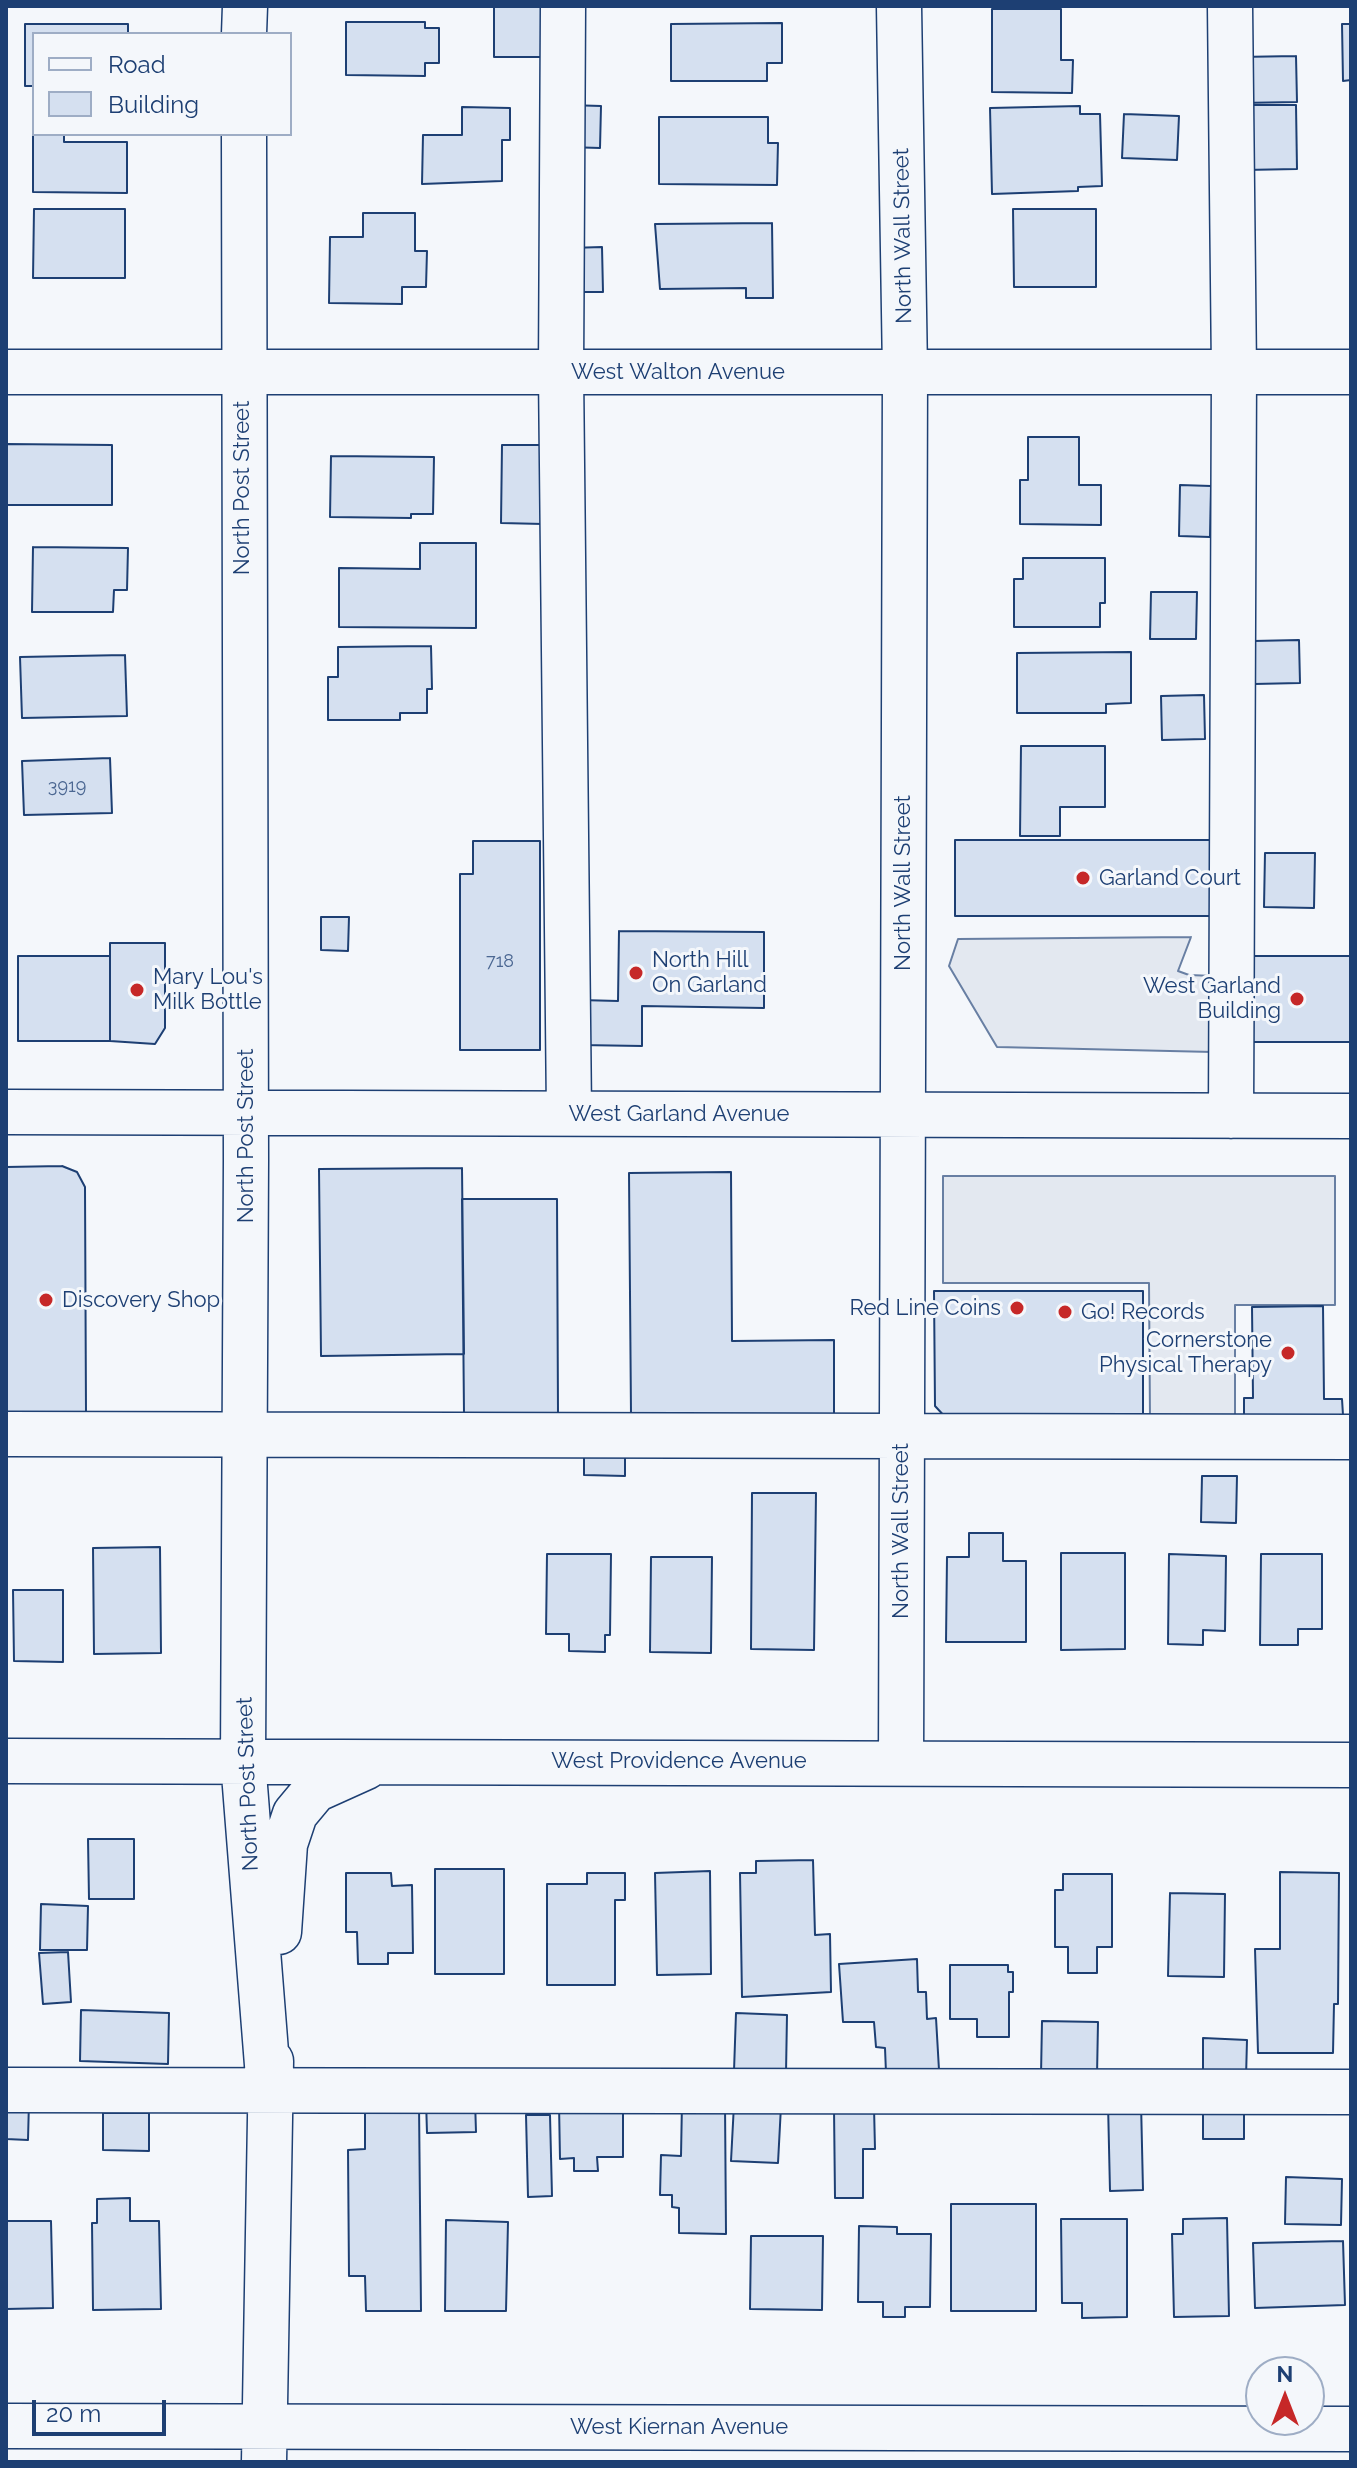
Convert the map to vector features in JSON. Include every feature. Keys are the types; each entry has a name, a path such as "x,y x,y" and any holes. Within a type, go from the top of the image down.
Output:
{"street":[{"path":"244,32 245,6"},
{"path":"563,6 561,372 569,1113"},
{"name":"North Wall Street","path":"899,6 905,372 901,1761"},
{"path":"1230,6 1234,372 1231,1116"},
{"name":"North Post Street","path":"244,136 246,1434 243,1761 269,2090"},
{"name":"West Walton Avenue","path":"6,372 1351,372"},
{"name":"West Garland Avenue","path":"6,1112 1351,1116"},
{"path":"6,1434 1351,1437"},
{"name":"West Providence Avenue","path":"6,1761 901,1761 1351,1765"},
{"name":"North Post Street","path":"265,2444 269,2090 285,1844 295,1814 315,1790 381,1761"},
{"path":"6,2090 1351,2092"},
{"name":"West Kiernan Avenue","path":"6,2426 265,2444 1351,2429"}],"shaded area":[{"path":"1191,937 1178,971 1189,975 1214,976 1213,1052 997,1047 949,966 958,939"},
{"path":"943,1176 1335,1176 1335,1305 1235,1305 1235,1420 1150,1420 1149,1283 943,1283"}],"building":[{"path":"494,6 542,6 541,57 494,57"},
{"path":"992,9 1061,9 1061,60 1073,60 1072,93 992,92"},
{"path":"346,22 425,22 425,28 439,28 439,63 425,63 425,76 346,75"},
{"path":"782,23 782,63 767,63 767,81 671,81 671,24"},
{"path":"25,24 128,24 128,32 32,32 32,86 25,86"},
{"path":"1342,24 1351,24 1351,80 1343,81"},
{"path":"1296,56 1297,102 1240,103 1239,57"},
{"path":"568,105 601,106 600,148 567,147"},
{"path":"1244,105 1296,105 1297,169 1244,170"},
{"path":"1080,106 1080,114 1100,114 1102,186 1078,187 1078,191 992,194 990,108"},
{"path":"462,107 510,108 510,140 502,140 502,181 422,184 423,135 462,135"},
{"path":"1124,114 1179,116 1177,160 1122,158"},
{"path":"659,117 768,117 768,143 778,143 777,185 659,184"},
{"path":"33,136 64,136 64,142 127,142 127,193 33,192"},
{"path":"34,209 125,209 125,278 33,278"},
{"path":"1013,209 1096,209 1096,287 1014,287"},
{"path":"363,213 415,213 415,251 427,251 426,287 402,287 402,304 329,303 330,237 363,237"},
{"path":"772,223 773,298 746,298 746,288 660,289 655,224"},
{"path":"602,247 603,292 570,292 570,248"},
{"path":"1028,437 1079,437 1079,485 1101,485 1101,525 1020,524 1020,480 1028,480"},
{"path":"6,444 112,445 112,505 6,505"},
{"path":"502,445 544,445 543,524 501,523"},
{"path":"331,456 434,457 433,514 411,514 411,518 330,517"},
{"path":"1180,485 1211,486 1210,537 1179,536"},
{"path":"420,543 476,543 476,628 339,627 339,568 420,569"},
{"path":"33,547 128,548 127,590 114,590 113,612 32,612"},
{"path":"1023,558 1105,558 1105,603 1100,603 1100,627 1014,627 1014,579 1023,579"},
{"path":"1151,592 1197,592 1196,639 1150,639"},
{"path":"1299,640 1300,683 1254,684 1253,641"},
{"path":"431,646 432,689 427,689 427,713 400,713 400,720 328,720 328,677 338,677 338,647"},
{"path":"1131,652 1131,703 1106,704 1106,713 1017,713 1017,653"},
{"path":"125,655 127,716 22,718 20,657"},
{"path":"1204,695 1205,739 1162,740 1161,696"},
{"path":"1021,746 1105,746 1105,807 1060,807 1060,836 1020,836"},
{"path":"110,758 112,813 24,815 22,761"},
{"name":"Garland Court","path":"955,840 1210,840 1210,916 955,916"},
{"path":"473,841 540,841 540,1050 460,1050 460,874 473,874"},
{"path":"1265,853 1315,853 1314,908 1264,907"},
{"path":"321,917 349,917 348,951 321,950"},
{"path":"619,931 764,932 764,1008 642,1006 642,1046 580,1045 580,1000 618,1001"},
{"name":"Mary Lou's Milk Bottle","path":"110,943 165,943 165,1028 155,1044 110,1041"},
{"path":"18,956 110,956 110,1041 18,1041"},
{"name":"West Garland Building","path":"1243,956 1351,956 1351,1042 1244,1042"},
{"name":"Discovery Shop","path":"62,1166 77,1172 85,1187 86,1414 6,1414 6,1167"},
{"path":"462,1168 464,1354 321,1356 319,1169"},
{"path":"731,1172 732,1341 834,1340 834,1414 631,1415 629,1173"},
{"path":"462,1199 557,1199 558,1414 464,1414"},
{"path":"934,1291 1143,1291 1143,1419 948,1420 935,1406"},
{"name":"Cornerstone Physical Therapy","path":"1323,1306 1324,1399 1342,1399 1343,1415 1244,1417 1244,1398 1253,1398 1252,1307"},
{"path":"584,1448 625,1448 625,1476 584,1475"},
{"path":"1202,1476 1237,1476 1236,1523 1201,1522"},
{"path":"752,1493 816,1493 814,1650 751,1649"},
{"path":"969,1533 1003,1533 1003,1561 1026,1561 1026,1642 946,1642 947,1557 969,1557"},
{"path":"160,1547 161,1653 94,1654 93,1548"},
{"path":"1061,1553 1125,1553 1125,1649 1061,1650"},
{"path":"547,1554 611,1554 610,1635 605,1635 605,1652 569,1651 569,1634 546,1634"},
{"path":"1169,1554 1226,1556 1225,1631 1203,1630 1203,1645 1168,1644"},
{"path":"1261,1554 1322,1554 1322,1629 1298,1629 1298,1645 1260,1645"},
{"path":"651,1557 712,1557 711,1653 650,1652"},
{"path":"13,1590 63,1590 63,1662 14,1661"},
{"path":"88,1839 134,1839 134,1899 89,1899"},
{"path":"813,1860 815,1935 830,1934 831,1992 742,1997 740,1873 756,1873 756,1861"},
{"path":"435,1869 504,1869 504,1974 435,1974"},
{"path":"710,1871 711,1974 657,1975 655,1873"},
{"path":"1280,1872 1339,1873 1338,2004 1334,2004 1333,2053 1258,2053 1255,1949 1280,1949"},
{"path":"346,1873 391,1873 392,1886 412,1885 413,1953 388,1953 388,1964 358,1964 357,1932 346,1932"},
{"path":"587,1873 625,1873 625,1900 615,1900 615,1985 547,1985 547,1884 587,1884"},
{"path":"1063,1874 1112,1874 1112,1947 1097,1947 1097,1973 1068,1973 1068,1947 1055,1947 1055,1890 1063,1890"},
{"path":"1170,1893 1225,1894 1224,1977 1168,1976"},
{"path":"41,1904 88,1906 87,1950 40,1950"},
{"path":"68,1952 71,2002 43,2004 39,1953"},
{"path":"917,1959 918,1992 926,1992 927,2019 936,2018 939,2070 886,2073 885,2048 876,2047 874,2022 843,2022 839,1964"},
{"path":"950,1965 1008,1965 1008,1972 1013,1972 1013,1992 1009,1992 1009,2037 977,2037 977,2019 950,2019"},
{"path":"81,2010 169,2013 168,2064 80,2061"},
{"path":"736,2013 787,2015 786,2073 734,2071"},
{"path":"1042,2021 1098,2022 1097,2076 1041,2075"},
{"path":"1203,2038 1247,2040 1246,2078 1203,2077"},
{"path":"6,2100 29,2101 28,2140 6,2139"},
{"path":"426,2100 475,2100 476,2132 427,2133"},
{"path":"682,2102 725,2103 726,2234 679,2233 679,2208 672,2207 672,2195 660,2195 661,2155 681,2156"},
{"path":"1141,2102 1143,2190 1110,2191 1108,2103"},
{"path":"419,2103 421,2311 366,2311 365,2276 349,2276 348,2150 365,2149 365,2104"},
{"path":"623,2103 623,2157 597,2157 598,2171 574,2171 574,2158 560,2159 559,2104"},
{"path":"1203,2103 1244,2103 1244,2139 1203,2139"},
{"path":"734,2104 781,2106 778,2163 731,2161"},
{"path":"874,2107 875,2149 863,2149 863,2198 835,2198 834,2108"},
{"path":"103,2113 149,2113 149,2151 103,2150"},
{"path":"526,2115 550,2115 552,2196 528,2197"},
{"path":"1286,2177 1342,2179 1341,2225 1285,2224"},
{"path":"130,2198 130,2221 159,2221 161,2309 93,2310 92,2223 97,2223 97,2199"},
{"path":"951,2204 1036,2204 1036,2311 951,2311"},
{"path":"1227,2218 1229,2316 1174,2317 1172,2234 1183,2234 1183,2219"},
{"path":"1061,2219 1127,2219 1127,2317 1082,2318 1082,2303 1062,2303"},
{"path":"446,2220 508,2222 506,2311 445,2311"},
{"path":"6,2221 51,2221 53,2308 6,2309"},
{"path":"859,2226 897,2227 897,2234 931,2234 930,2307 905,2307 905,2317 883,2317 883,2302 858,2302"},
{"path":"751,2236 823,2236 822,2310 750,2309"},
{"path":"1343,2241 1345,2305 1255,2308 1253,2243"}],"place":[{"name":"Garland Court","path":"1083,878"},
{"name":"North Hill On Garland","path":"636,973"},
{"name":"Mary Lou's Milk Bottle","path":"137,990"},
{"name":"West Garland Building","path":"1297,999"},
{"name":"Discovery Shop","path":"46,1300"},
{"name":"Red Line Coins","path":"1017,1308"},
{"name":"Go! Records","path":"1065,1312"},
{"name":"Cornerstone Physical Therapy","path":"1288,1353"}]}
